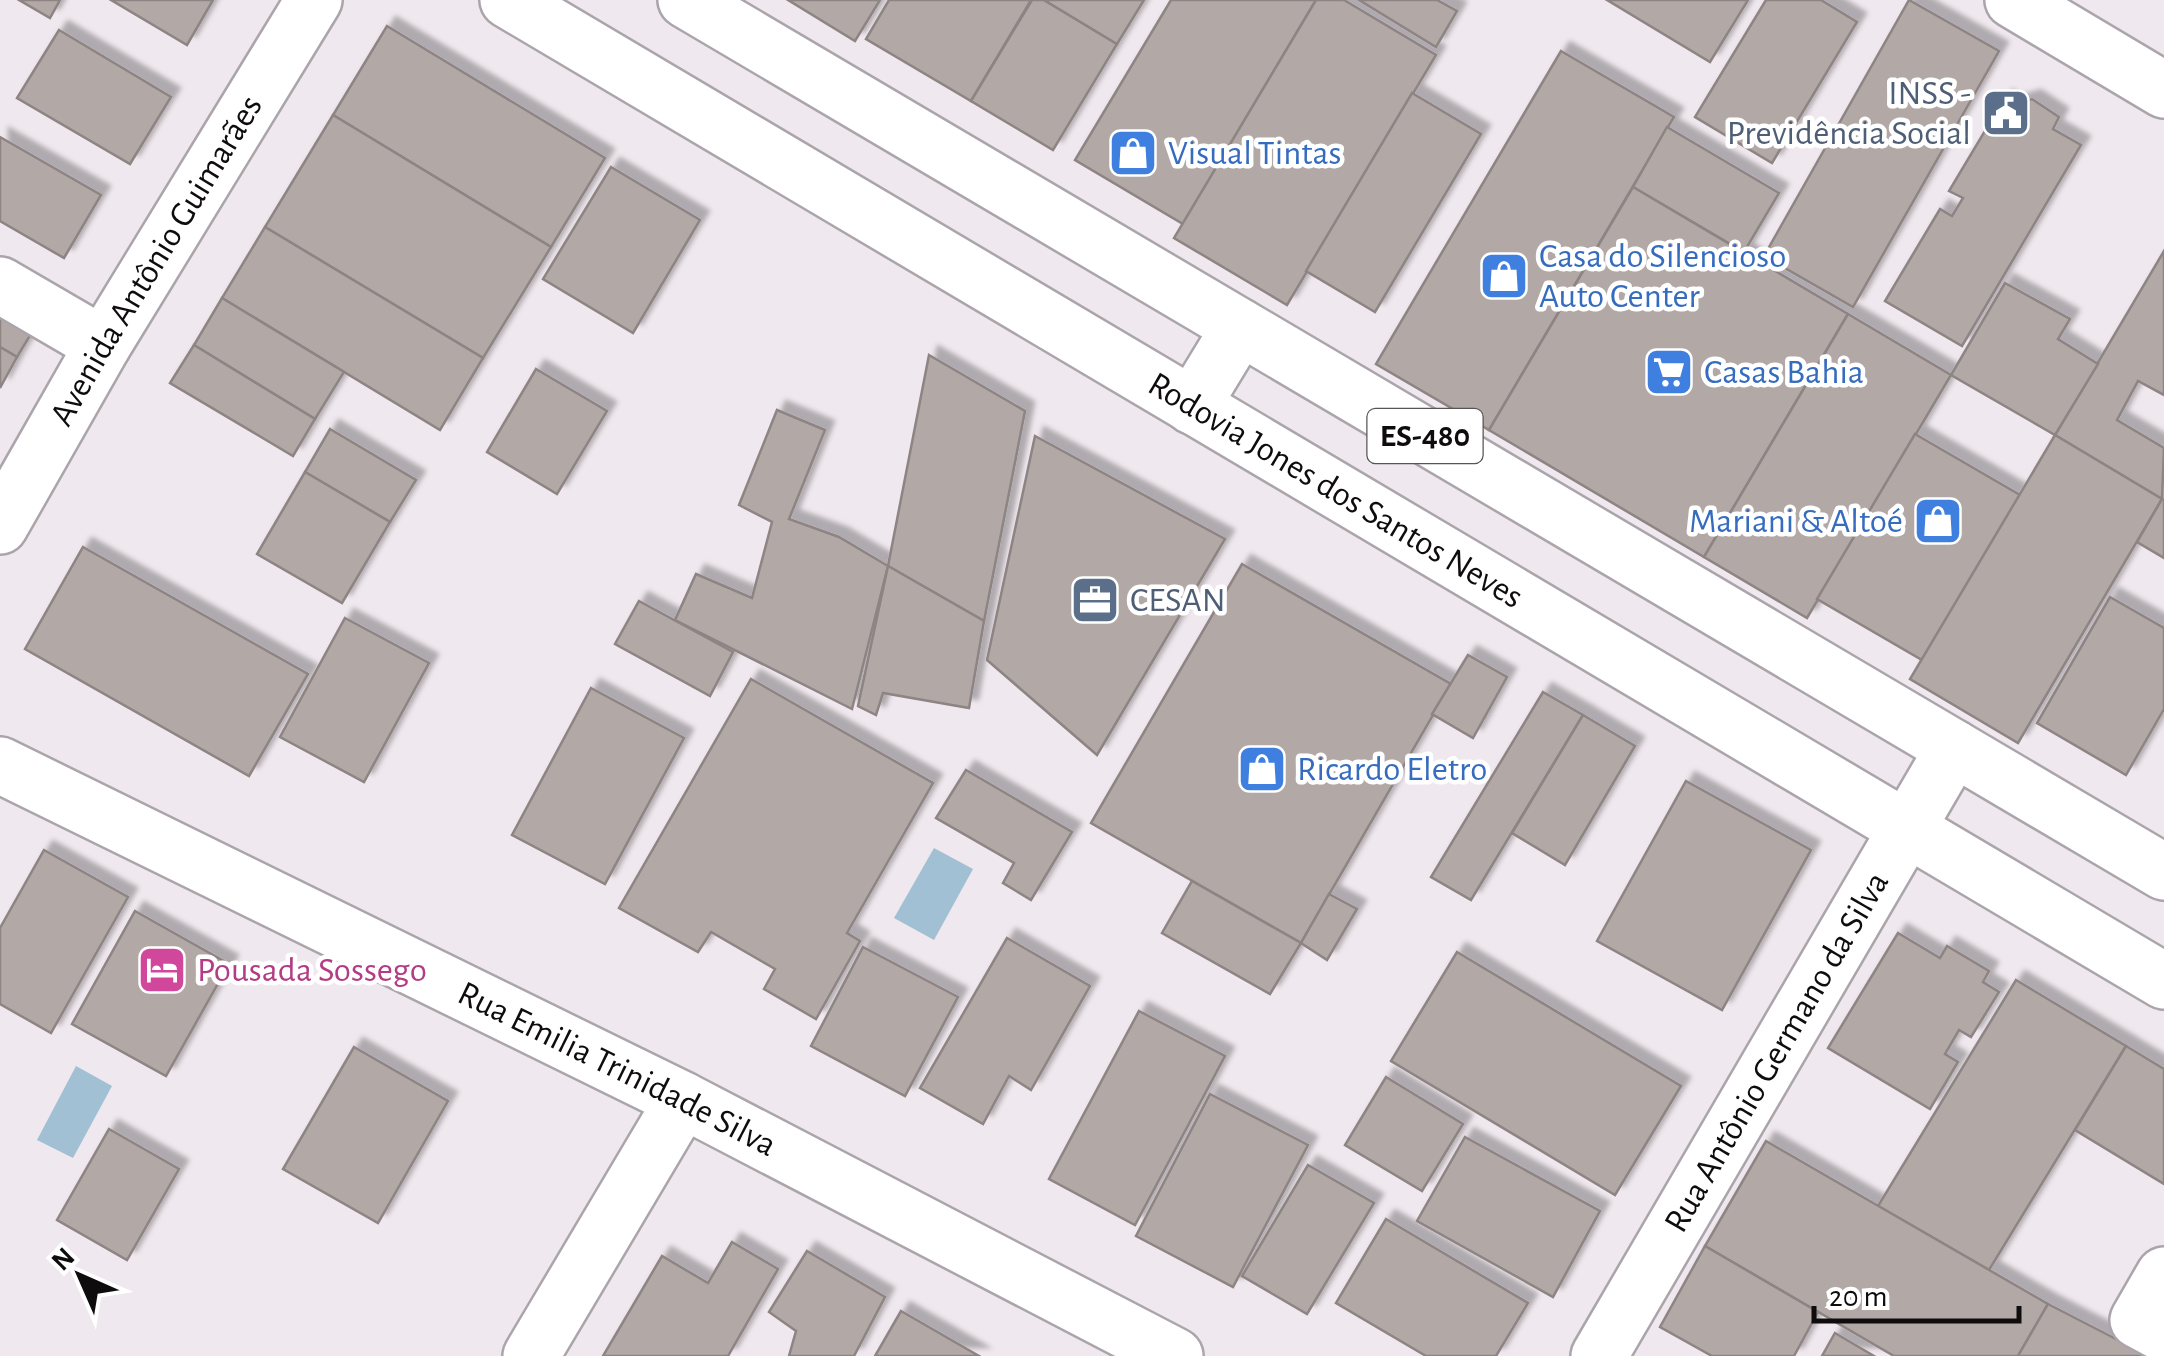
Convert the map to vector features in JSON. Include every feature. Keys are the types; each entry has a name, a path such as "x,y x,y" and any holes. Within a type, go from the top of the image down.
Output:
{"main road":[{"name":"Avenida Antônio Guimarães","path":"0,526 103,345 314,0"},
{"name":"Rodovia Jones dos Santos Neves","path":"508,0 2164,982"},
{"name":"ES-480","path":"686,0 2164,872"},
{"path":"2012,0 2164,90"},
{"path":"0,285 103,345"},
{"path":"1192,406 1240,328"},
{"name":"Rua Antônio Germano da Silva","path":"1599,1356 1954,748"},
{"name":"Rua Emilia Trinidade Silva","path":"0,765 684,1100 1176,1356"},
{"path":"531,1356 684,1100"},
{"path":"2164,1274 2138,1320 2164,1334"}],"water":[{"path":"934,848 973,869 934,940 894,918"},
{"path":"76,1066 112,1086 73,1158 37,1140"}],"building":[{"path":"19,0 60,0 50,18"},
{"path":"111,0 213,0 187,45"},
{"path":"788,0 880,0 855,41"},
{"path":"889,0 1031,0 971,101 866,39"},
{"path":"1032,0 1044,0 1117,44 1053,150 971,101"},
{"path":"1044,0 1144,0 1117,44"},
{"path":"1171,0 1316,0 1183,224 1075,160"},
{"path":"1316,0 1344,0 1436,55 1287,305 1174,238"},
{"path":"1359,0 1437,0 1457,11 1436,47"},
{"path":"1607,0 1748,0 1710,62"},
{"path":"1766,0 1821,0 1857,22 1772,163 1695,117"},
{"path":"1909,0 1999,51 1853,307 1764,256"},
{"path":"387,26 605,158 551,247 333,115"},
{"path":"59,30 171,97 130,164 17,98"},
{"name":"Casa do Silencioso Auto Center","path":"1561,51 1674,117 1489,430 1376,364"},
{"path":"1412,93 1481,134 1375,312 1306,271"},
{"path":"2004,99 2012,105 2032,99 2059,117 2053,129 2081,145 1962,346 1885,301 1940,209 1952,216 1963,198 1949,191"},
{"path":"333,115 551,247 483,358 265,227"},
{"path":"1667,127 1779,193 1744,252 1633,187"},
{"path":"0,137 101,195 64,258 0,221"},
{"path":"611,167 700,220 633,333 543,279"},
{"name":"Casas Bahia","path":"1633,187 1848,314 1704,557 1489,430"},
{"path":"265,227 483,358 440,430 222,298"},
{"path":"2164,251 2164,395 2138,381 2117,420 2164,448 2162,499 2055,435"},
{"path":"2005,283 2070,319 2058,339 2098,364 2055,435 1951,375"},
{"path":"0,288 43,314 17,357 0,347"},
{"path":"222,298 344,372 315,419 194,345"},
{"path":"1848,314 1951,375 1807,618 1704,557"},
{"path":"194,345 315,419 293,456 170,383"},
{"path":"0,347 17,357 0,388"},
{"path":"929,355 1025,411 984,621 888,566"},
{"path":"536,369 607,411 557,494 487,452"},
{"path":"777,410 825,430 789,519 839,537 888,566 852,709 675,620 696,574 752,598 772,522 739,505"},
{"path":"330,429 416,480 390,522 305,472"},
{"path":"1915,434 2020,495 1922,660 1817,599"},
{"path":"2055,435 2162,499 2018,743 1910,679"},
{"name":"CESAN","path":"1035,436 1225,539 1097,755 987,660"},
{"path":"305,472 390,522 342,603 257,554"},
{"path":"2164,500 2164,558 2137,542"},
{"path":"83,547 308,674 249,776 25,649"},
{"name":"Ricardo Eletro","path":"1242,564 1451,684 1301,943 1091,823"},
{"path":"888,566 984,621 969,708 883,693 876,715 858,706"},
{"path":"2110,597 2164,628 2164,709 2126,775 2037,723"},
{"path":"639,601 733,652 710,696 615,644"},
{"path":"345,618 429,663 364,782 280,737"},
{"path":"1468,655 1507,677 1473,738 1432,714"},
{"path":"751,679 933,783 847,933 860,941 816,1019 764,989 775,969 711,932 698,952 619,908"},
{"path":"591,688 684,738 605,884 512,835"},
{"path":"1543,692 1583,715 1471,900 1431,877"},
{"path":"1583,715 1635,746 1565,865 1512,833"},
{"path":"966,770 1072,832 1031,900 1003,883 1014,863 936,818"},
{"path":"1686,781 1811,850 1722,1010 1597,941"},
{"path":"44,850 128,897 51,1033 0,1004 0,928"},
{"path":"1192,881 1301,943 1270,994 1162,933"},
{"path":"1329,894 1357,909 1327,960 1301,943"},
{"path":"135,911 229,964 166,1076 72,1024"},
{"path":"1898,933 1940,958 1947,946 1989,971 1983,982 1999,992 1971,1037 1959,1030 1945,1054 1958,1062 1930,1109 1828,1048"},
{"path":"1007,938 1090,986 1031,1090 1009,1076 983,1124 920,1088"},
{"path":"863,947 958,997 905,1096 811,1046"},
{"path":"1457,952 1681,1086 1615,1195 1391,1061"},
{"path":"2016,980 2126,1046 1989,1270 1878,1206"},
{"path":"1139,1011 1225,1056 1135,1225 1049,1179"},
{"path":"2126,1046 2164,1069 2164,1184 2075,1130"},
{"path":"354,1047 448,1101 378,1223 283,1169"},
{"path":"1386,1077 1463,1124 1422,1191 1345,1145"},
{"path":"1210,1094 1308,1145 1233,1287 1136,1236"},
{"path":"109,1129 179,1169 127,1260 57,1220"},
{"path":"1465,1137 1600,1211 1553,1297 1417,1221"},
{"path":"1766,1141 2048,1304 2018,1356 1894,1356 1705,1246"},
{"path":"1308,1165 1374,1203 1307,1314 1242,1276"},
{"path":"1386,1219 1528,1303 1496,1356 1426,1356 1336,1303"},
{"path":"732,1242 778,1269 728,1356 603,1356 662,1256 708,1283"},
{"path":"1705,1246 1818,1312 1794,1356 1712,1356 1660,1327"},
{"path":"807,1251 885,1297 854,1356 789,1356 796,1331 769,1312"},
{"path":"2048,1304 2149,1356 2018,1356"},
{"path":"901,1311 979,1356 875,1356"},
{"path":"1835,1333 1874,1356 1822,1356"}],"place":[{"name":"INSS - Previdência Social","path":"2006,113"},
{"name":"Visual Tintas","path":"1133,153"},
{"name":"Casa do Silencioso Auto Center","path":"1504,276"},
{"name":"Casas Bahia","path":"1669,372"},
{"name":"Mariani & Altoé","path":"1938,521"},
{"name":"CESAN","path":"1095,600"},
{"name":"Ricardo Eletro","path":"1262,769"},
{"name":"Pousada Sossego","path":"162,970"}]}
